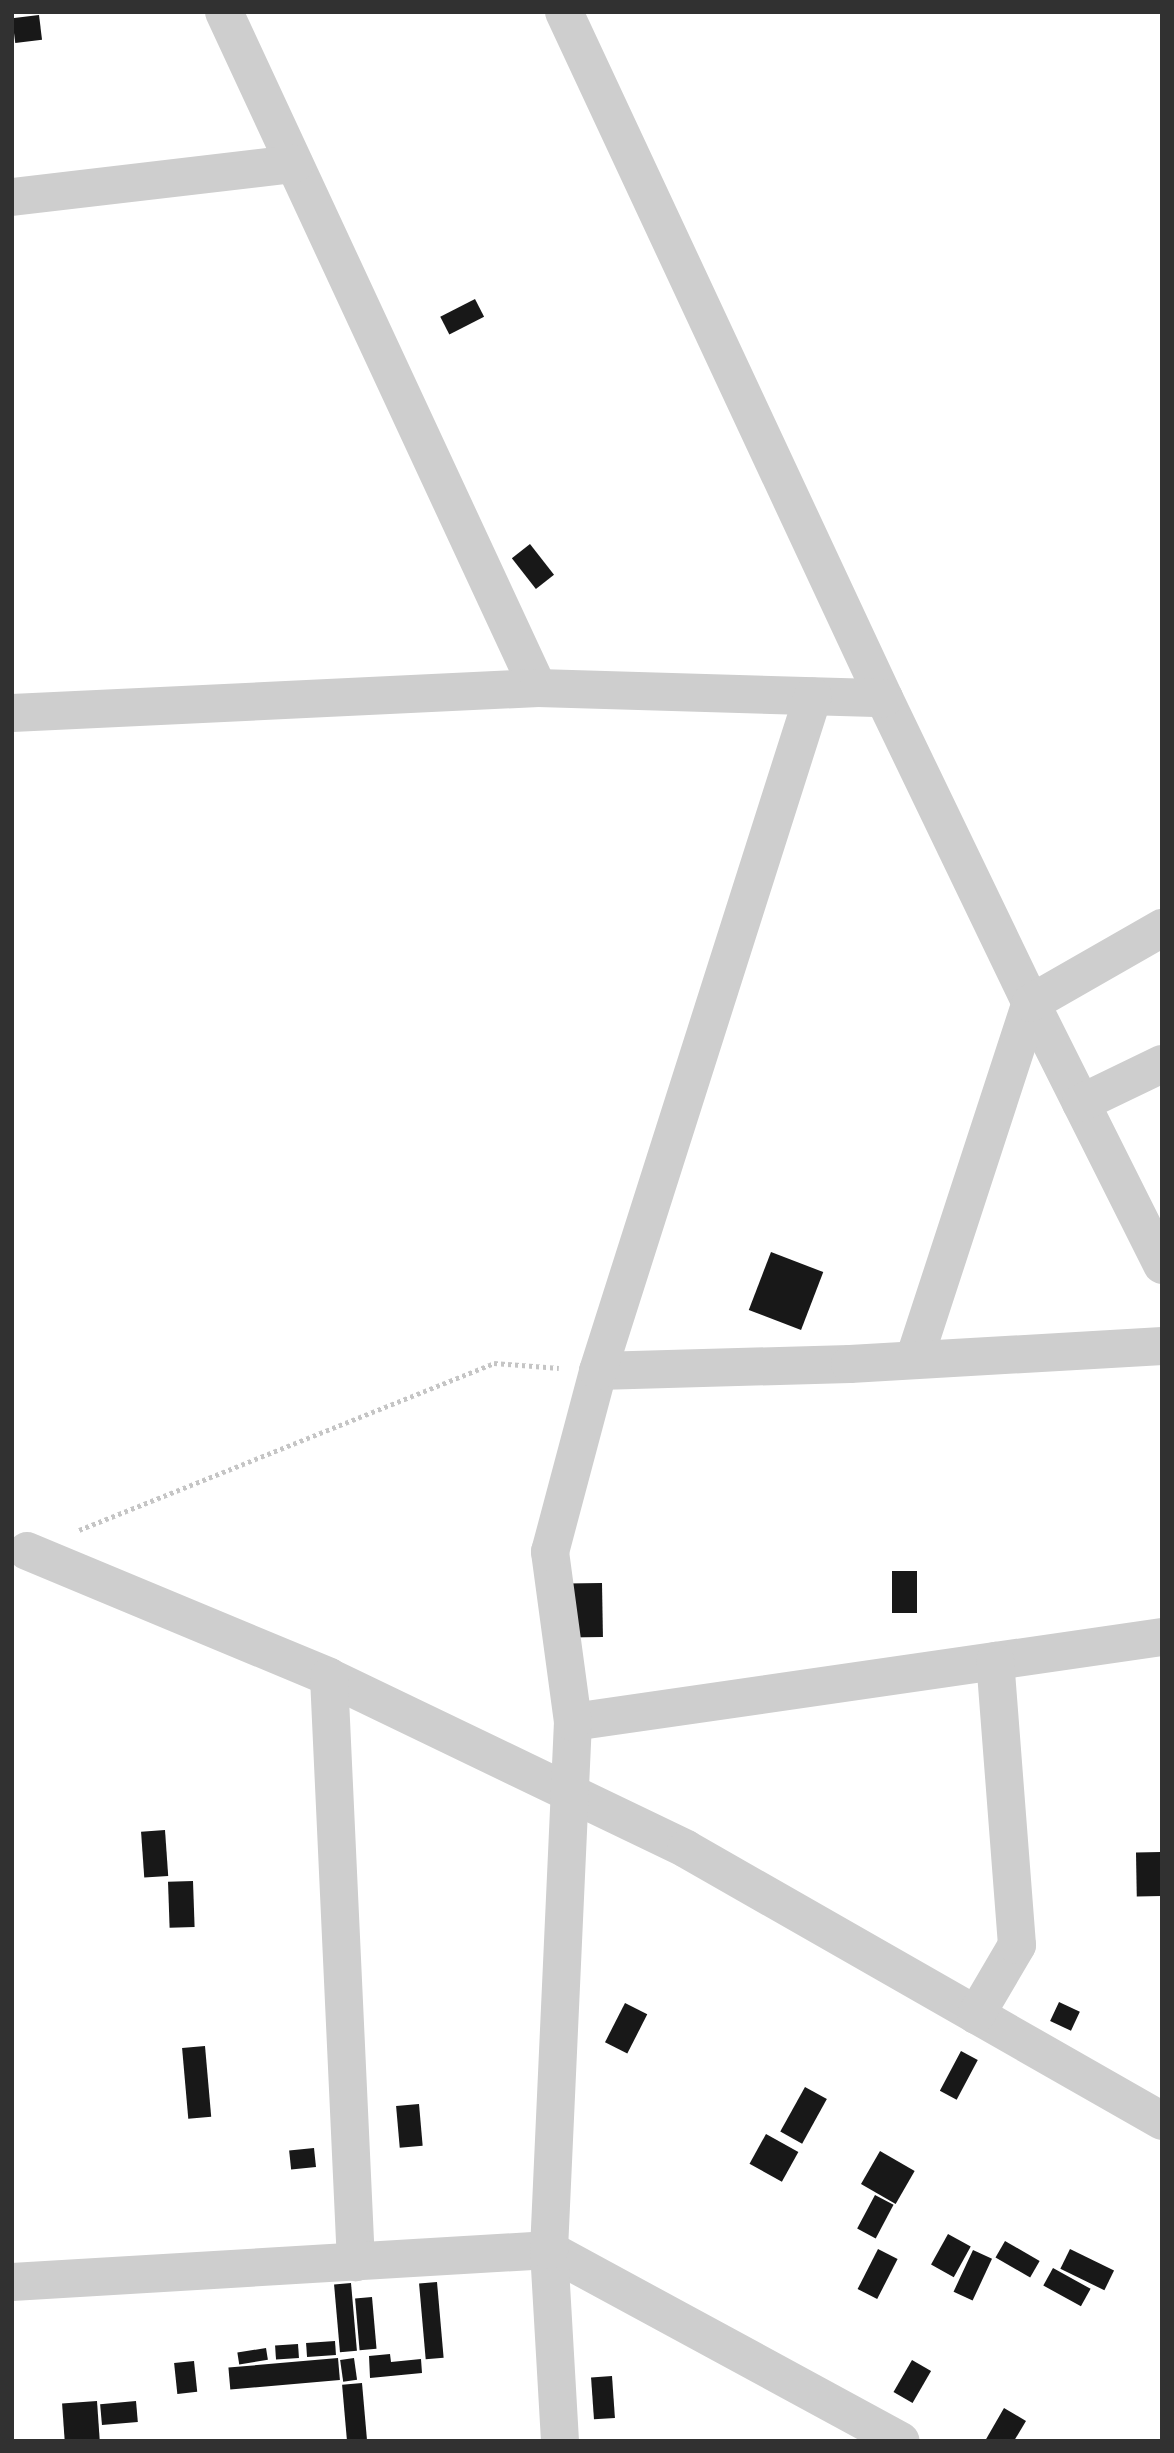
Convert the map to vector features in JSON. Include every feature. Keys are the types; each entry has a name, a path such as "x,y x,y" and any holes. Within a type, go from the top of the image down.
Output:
{"street":[{"path":"223,12 538,688"},
{"path":"564,12 884,698 1031,1003 1162,1265"},
{"path":"12,197 295,164"},
{"path":"12,713 538,688 884,698"},
{"path":"560,2441 549,2250 573,1722 550,1552 598,1371 813,696"},
{"path":"914,1360 1031,1003 1162,928"},
{"path":"1081,1103 1162,1064"},
{"path":"598,1371 914,1360 1162,1346"},
{"path":"27,1551 329,1677 686,1849 1162,2121"},
{"path":"573,1722 1162,1637"},
{"path":"976,2015 1017,1945 995,1661"},
{"path":"329,1677 356,2262"},
{"path":"12,2282 549,2250 901,2441"}],"path":[{"path":"27,1551 494,1363 598,1371"}],"building":[{"path":"39,15 42,40 15,43 12,18"},
{"path":"475,299 484,317 449,335 440,317"},
{"path":"530,544 554,575 536,589 512,558"},
{"path":"771,1252 823,1272 801,1330 749,1310"},
{"path":"892,1571 917,1571 917,1613 892,1613"},
{"path":"602,1583 603,1637 568,1638 567,1584"},
{"path":"165,1830 168,1876 144,1878 141,1832"},
{"path":"1136,1852 1161,1852 1162,1896 1137,1896"},
{"path":"193,1881 195,1927 170,1928 168,1882"},
{"path":"1059,2002 1080,2012 1071,2031 1050,2021"},
{"path":"625,2003 647,2014 627,2054 605,2042"},
{"path":"205,2046 211,2117 188,2119 182,2048"},
{"path":"961,2051 978,2060 957,2100 940,2091"},
{"path":"805,2087 827,2099 802,2144 780,2132"},
{"path":"419,2104 423,2146 400,2148 396,2106"},
{"path":"766,2134 798,2152 782,2182 750,2164"},
{"path":"314,2148 316,2167 291,2170 289,2151"},
{"path":"880,2151 915,2171 896,2204 861,2184"},
{"path":"875,2195 894,2205 876,2238 857,2229"},
{"path":"948,2234 971,2247 954,2277 931,2265"},
{"path":"1005,2241 1040,2261 1030,2277 996,2257"},
{"path":"878,2249 898,2259 877,2299 858,2289"},
{"path":"1070,2249 1114,2270 1104,2290 1060,2269"},
{"path":"973,2250 992,2259 973,2301 954,2292"},
{"path":"1053,2268 1091,2289 1081,2306 1043,2285"},
{"path":"437,2282 444,2358 426,2359 419,2284"},
{"path":"351,2283 357,2351 340,2352 334,2284"},
{"path":"372,2297 377,2349 360,2350 355,2298"},
{"path":"335,2341 336,2355 307,2357 306,2343"},
{"path":"298,2344 299,2358 276,2360 275,2346"},
{"path":"266,2348 268,2360 239,2364 237,2353"},
{"path":"390,2354 391,2362 421,2359 422,2373 370,2378 369,2356"},
{"path":"338,2358 340,2380 230,2390 228,2368"},
{"path":"354,2358 357,2380 343,2382 340,2360"},
{"path":"912,2360 931,2371 913,2403 894,2392"},
{"path":"194,2361 197,2392 177,2394 174,2363"},
{"path":"612,2376 615,2418 594,2419 591,2377"},
{"path":"362,2383 367,2441 347,2441 342,2385"},
{"path":"97,2401 100,2441 65,2441 62,2403"},
{"path":"136,2401 138,2422 102,2425 100,2404"},
{"path":"1004,2408 1026,2421 1014,2441 985,2441"}]}
